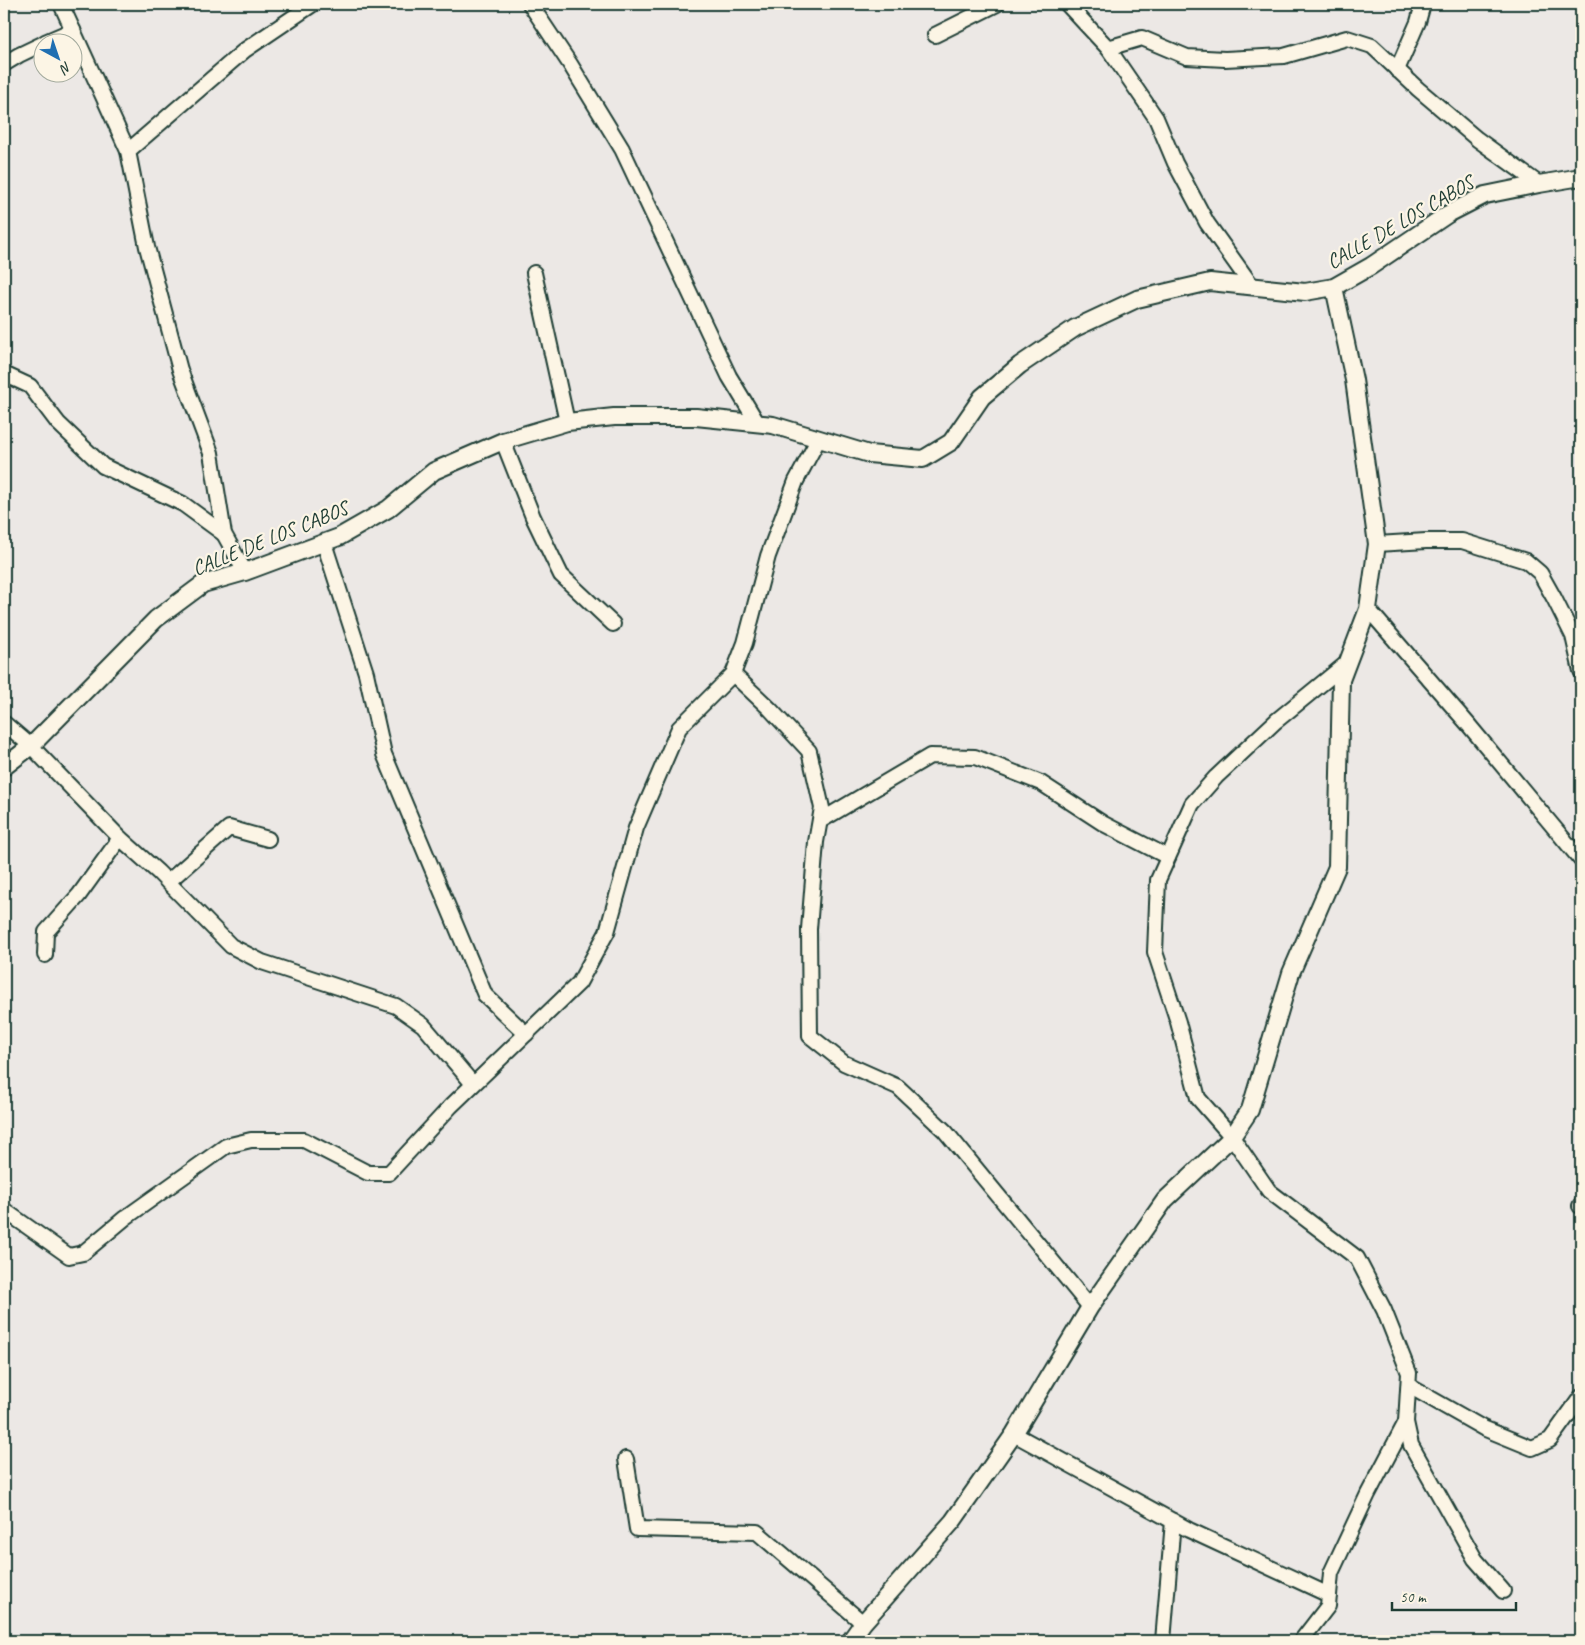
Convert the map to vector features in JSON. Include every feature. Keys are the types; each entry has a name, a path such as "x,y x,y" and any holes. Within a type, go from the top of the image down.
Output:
{"street":[{"path":"61,4 128,151 147,247 180,370 211,452 224,534 245,572"},
{"path":"128,151 245,50 313,4"},
{"path":"530,4 570,64 622,150 729,376 758,424"},
{"path":"935,35 997,4"},
{"path":"1067,4 1108,48 1156,118 1175,163 1207,223 1252,286"},
{"path":"1397,70 1418,22 1423,4"},
{"path":"69,32 73,30"},
{"path":"1108,48 1142,38 1187,58 1225,59 1284,56 1347,38 1372,46 1477,139 1539,184"},
{"path":"4,64 32,49"},
{"name":"CALLE DE LOS CABOS","path":"4,767 31,746 156,619 203,584 245,572 339,537 388,509 434,471 503,441 567,422 614,417 696,417 772,425 869,454 923,459 951,442 982,397 1020,366 1075,328 1137,299 1210,282 1305,292 1334,287 1370,266 1448,214 1485,195 1581,177"},
{"path":"534,273 567,422"},
{"path":"850,1641 862,1623 954,1521 1014,1434 1090,1307 1165,1200 1232,1137 1250,1110 1291,974 1337,867 1341,680 1368,610 1377,544 1354,380 1334,287"},
{"path":"4,374 30,386 58,424 103,466 183,504 224,534"},
{"path":"4,1210 68,1256 83,1253 125,1218 226,1146 251,1140 304,1140 368,1173 389,1173 473,1084 579,983 607,932 636,828 679,728 733,674 745,643 768,556 796,481 818,440"},
{"path":"503,441 533,517 561,576 613,624"},
{"path":"1377,544 1426,541 1462,542 1526,561 1540,573 1554,598 1573,636 1581,671"},
{"path":"324,542 366,673 384,754 485,995 526,1034"},
{"path":"1368,610 1467,723 1581,860"},
{"path":"1347,663 1276,721 1210,784 1192,804 1158,880 1155,952 1178,1022 1198,1098 1232,1137 1270,1192 1357,1258 1384,1310 1410,1373 1406,1422 1411,1445 1475,1559 1503,1591"},
{"path":"733,674 770,709 809,751 822,808 816,842 809,929 810,1036 844,1063 898,1088 945,1131 1090,1307"},
{"path":"4,724 31,746 120,838 168,882 231,946 262,962 396,1006 423,1025 473,1084"},
{"path":"820,821 930,756 975,757 1041,782 1104,824 1168,857"},
{"path":"168,882 229,828 268,839"},
{"path":"45,955 46,932 79,895 120,838"},
{"path":"1409,1386 1483,1428 1532,1448 1550,1440 1581,1397"},
{"path":"1301,1641 1328,1606 1331,1573 1368,1494 1406,1422"},
{"path":"1014,1434 1173,1521 1329,1595"},
{"path":"626,1459 637,1529 757,1532 862,1623"},
{"path":"1163,1641 1173,1521"}]}
